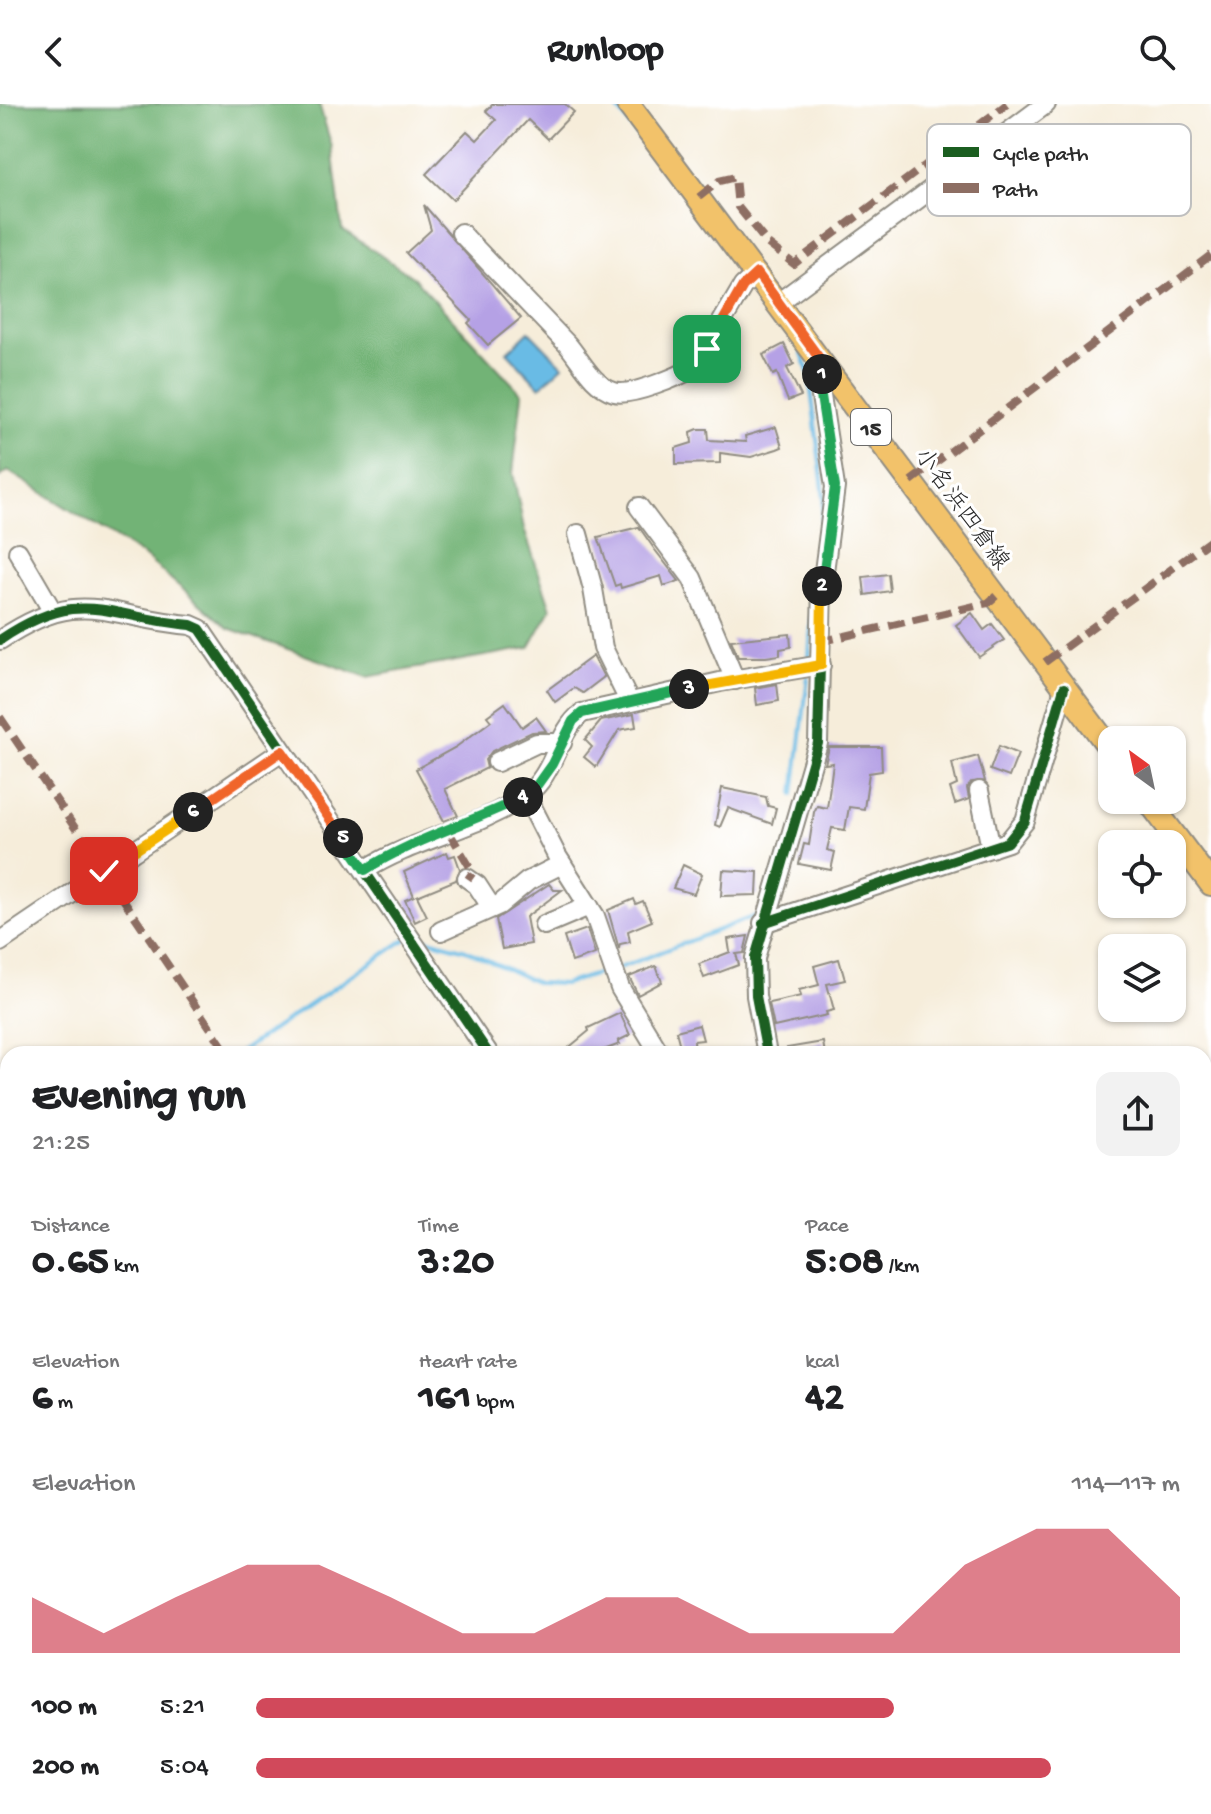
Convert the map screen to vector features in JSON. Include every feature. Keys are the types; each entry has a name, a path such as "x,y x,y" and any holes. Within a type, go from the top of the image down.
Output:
{"main road":[{"name":"小名浜四倉線","path":"628,104 1098,733"},
{"path":"1158,814 1211,884"}],"street":[{"path":"1019,124 1046,104"},
{"path":"778,303 927,192"},
{"path":"461,233 570,348 590,375 614,392 627,393 682,375 695,367 743,286 757,273"},
{"path":"766,1046 756,971 763,923 814,765 821,665 822,587 835,487 821,396 822,362"},
{"path":"639,507 692,578 735,680"},
{"path":"578,534 593,589 603,648 629,701"},
{"path":"18,552 53,612"},
{"path":"0,640 26,623 53,612 95,606 200,629 484,1046"},
{"path":"365,870 400,850 451,831 526,795 537,785 573,721 582,713 629,701 821,665"},
{"path":"763,923 1008,842 1025,821 1064,688"},
{"path":"497,762 534,738 562,743"},
{"path":"0,942 282,751"},
{"path":"979,791 991,848"},
{"path":"526,795 562,864 589,906 620,988 655,1046"},
{"path":"441,931 492,908 528,881 562,864"},
{"path":"467,878 477,885 492,908"},
{"path":"544,925 589,906"}],"green space":[{"path":"0,104 319,104 332,147 342,229 414,278 522,394 513,473 524,529 551,609 529,648 367,677 228,628 144,556 8,471 0,477"}],"water":[{"path":"529,331 563,366 540,387 507,352"}],"building":[{"path":"493,104 565,104 574,112 548,139 528,120 453,200 426,174 467,131 477,140 496,120 486,111"},
{"path":"424,205 521,318 488,345 468,323 471,320 406,253 431,230"},
{"path":"784,344 794,364 787,368 801,396 788,401 777,373 773,375 763,355"},
{"path":"776,427 782,447 777,449 751,457 720,453 720,463 676,464 676,448 692,443 691,432 698,429 708,429 709,440 746,442 745,436"},
{"path":"639,527 679,581 664,586 661,576 621,588 620,584 615,586 598,537"},
{"path":"888,574 890,591 865,595 863,577"},
{"path":"972,613 984,630 992,624 1004,640 979,657 956,625"},
{"path":"790,634 791,647 780,649 780,655 766,657 738,657 731,640"},
{"path":"593,656 604,677 583,693 574,688 555,702 547,690"},
{"path":"777,684 779,701 757,705 755,688"},
{"path":"505,703 522,727 536,717 546,731 532,732 492,751 485,760 487,768 445,789 458,816 444,821 416,769 456,747 491,721 487,716"},
{"path":"634,714 636,727 619,730 596,767 584,757 592,747 585,740 601,721"},
{"path":"999,746 1018,754 1009,777 990,770"},
{"path":"829,747 881,747 882,771 869,773 864,809 849,807 845,830 832,828 827,850 835,852 831,870 799,864 804,844 809,845 817,806 827,808 833,763 825,764"},
{"path":"978,756 985,781 972,782 967,788 969,799 955,804 950,788 957,785 952,763"},
{"path":"722,788 766,797 768,806 776,808 772,824 728,808 720,827 715,825"},
{"path":"447,852 449,857 455,855 460,869 456,880 417,896 427,916 415,922 405,900 414,896 404,872"},
{"path":"683,865 702,874 694,894 673,888"},
{"path":"723,870 758,872 757,895 721,896"},
{"path":"549,884 554,890 562,890 526,917 531,944 502,949 496,919"},
{"path":"634,899 636,904 643,901 652,921 628,931 630,942 620,944 619,949 608,910"},
{"path":"587,929 595,954 572,962 564,937"},
{"path":"748,936 744,953 736,954 739,965 704,978 699,964 730,952 728,939"},
{"path":"839,959 845,980 827,984 834,1010 826,1012 827,1015 774,1027 769,1003 801,996 799,990 819,985 814,966"},
{"path":"656,966 662,982 638,995 629,977"},
{"path":"620,1013 630,1035 615,1046 571,1046 589,1031 588,1028"},
{"path":"699,1025 703,1040 694,1041 694,1046 680,1046 676,1031"},
{"path":"823,1042 824,1046 799,1046"}],"waterway":[{"path":"614,104 639,137"},
{"path":"802,353 809,373 824,497 815,574"},
{"path":"809,660 813,591"},
{"path":"794,794 808,677"},
{"path":"619,968 760,914"},
{"path":"418,937 466,950 537,983 564,984 607,971"},
{"path":"249,1046 406,939"}],"marked path":[{"path":"980,124 1007,104"},
{"path":"699,197 719,181 735,177 738,207 768,244 794,264 927,164"},
{"path":"911,481 1211,255"},
{"path":"1045,662 1211,540"},
{"path":"819,642 988,603 996,596"},
{"path":"0,717 223,1046"},
{"path":"449,832 473,872 468,879"}],"cycle path":[{"path":"765,1046 756,996 755,958 818,743 822,587 835,487 821,396 822,362"},
{"path":"0,640 29,623 53,613 74,609 115,612 200,629 484,1046"},
{"path":"763,923 1008,842 1025,821 1064,688"}],"route":[{"path":"104,871 282,751 365,870 388,855 451,831 526,795 552,764 573,721 582,713 720,682 821,665 822,587 835,487 821,396 822,362 757,273 743,286 707,349"}]}
